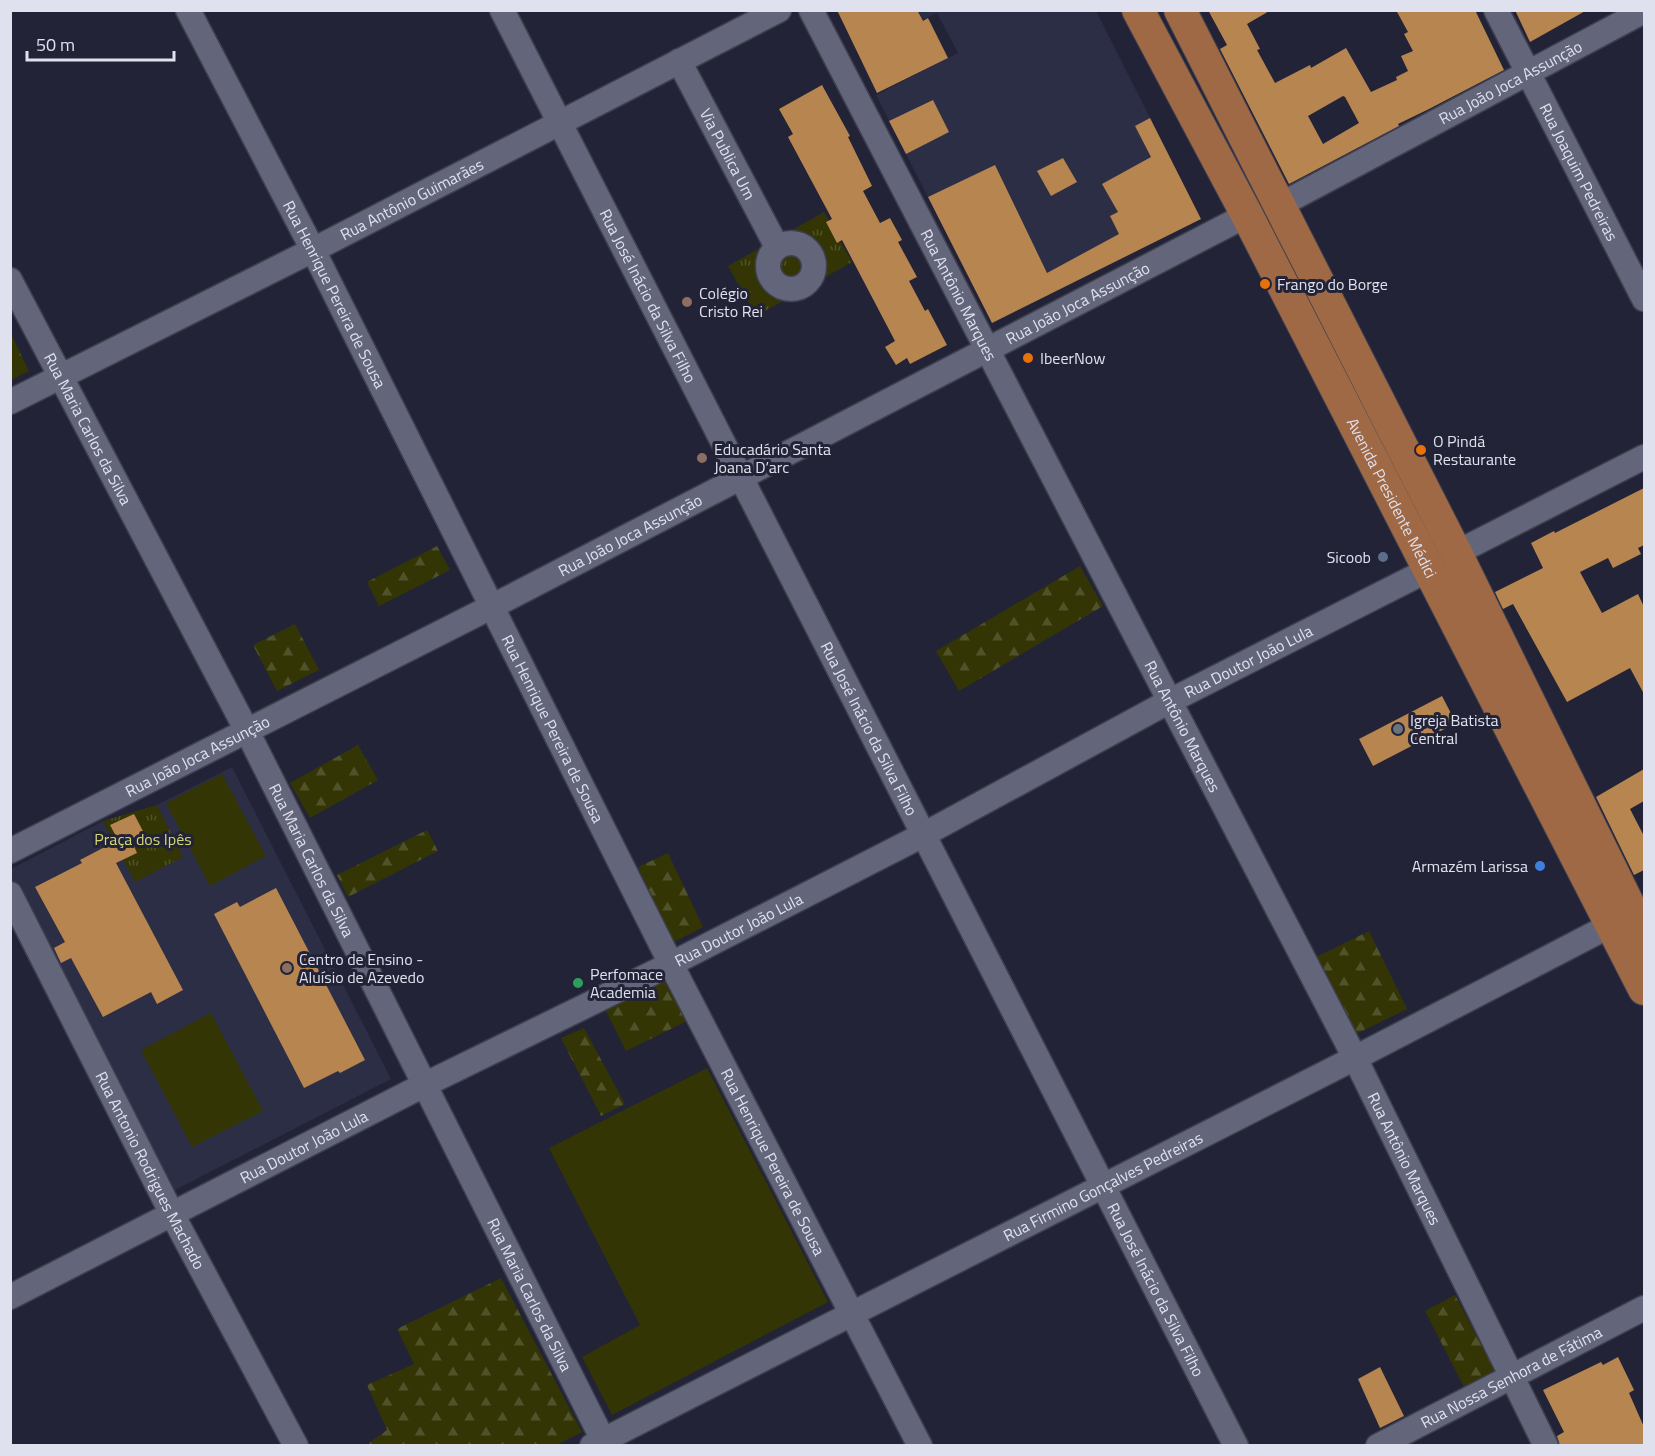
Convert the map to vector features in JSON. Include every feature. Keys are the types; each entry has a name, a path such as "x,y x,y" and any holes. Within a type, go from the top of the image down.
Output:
{"main road":[{"name":"Avenida Presidente Médici","path":"1138,10 1430,569 1532,736 1644,936"},
{"name":"Avenida Presidente Médici","path":"1180,10 1456,553 1532,736"},
{"path":"1174,81 1208,63"},
{"name":"Avenida Presidente Médici","path":"1628,908 1644,989"}],"street":[{"name":"Rua Henrique Pereira de Sousa","path":"188,10 313,250 671,964 920,1446"},
{"name":"Rua José Inácio da Silva Filho","path":"502,10 1236,1446"},
{"name":"Rua Antônio Guimarães","path":"10,402 313,250 780,10"},
{"name":"Rua Antônio Marques","path":"811,10 1354,1058 1546,1446"},
{"name":"Rua Joaquim Pedreiras","path":"1496,10 1644,299"},
{"name":"Rua João Joca Assunção","path":"1280,205 1644,11"},
{"name":"Via Publica Um","path":"680,61 777,247"},
{"name":"Rua João Joca Assunção","path":"10,851 493,606 1247,215"},
{"name":"Rua Maria Carlos da Silva","path":"10,280 247,731 600,1444"},
{"path":"1456,553 1644,457"},
{"name":"Rua Doutor João Lula","path":"10,1297 424,1085 671,964 923,835 1168,702 1430,569"},
{"name":"Rua Antonio Rodrigues Machado","path":"10,894 172,1214 296,1446"},
{"name":"Rua Firmino Gonçalves Pedreiras","path":"600,1444 852,1312 1354,1058 1628,908"},
{"name":"Rua Nossa Senhora de Fátima","path":"1378,1446 1644,1308"}],"shaded area":[{"path":"837,11 1096,11 1201,219 992,323 876,95 958,53 937,13 858,52"},
{"path":"232,767 391,1079 173,1191 11,882 11,869 103,821 135,881 183,857 157,805"}],"green space":[{"path":"824,212 852,262 756,316 728,266"},
{"path":"11,334 29,371 10,380"},
{"path":"437,546 450,570 379,606 367,582"},
{"path":"1080,566 1103,606 959,691 936,651"},
{"path":"295,624 319,670 277,691 253,645"},
{"path":"358,745 378,780 310,818 290,783"},
{"path":"222,774 266,856 210,886 166,803"},
{"name":"Praça dos Ipês","path":"157,805 183,857 135,882 103,821"},
{"path":"427,830 438,851 348,897 337,875"},
{"path":"668,853 703,927 674,942 638,867"},
{"path":"1369,931 1407,1009 1354,1035 1316,957"},
{"path":"664,977 687,1021 626,1051 604,1007"},
{"path":"211,1013 263,1111 192,1147 141,1050"},
{"path":"584,1028 625,1104 601,1116 561,1038"},
{"path":"707,1068 828,1302 612,1415 582,1357 640,1325 549,1148"},
{"path":"501,1278 582,1432 556,1445 370,1445 369,1443 387,1430 367,1385 414,1364 397,1329"},
{"path":"1455,1295 1495,1371 1464,1387 1425,1311"}],"building":[{"path":"837,10 917,10 923,21 928,18 948,58 877,93"},
{"path":"1208,10 1271,10 1247,24 1260,49 1257,50 1275,83 1310,65 1311,68 1346,48 1371,92 1397,80 1396,77 1408,71 1401,56 1413,51 1404,34 1408,32 1396,10 1475,10 1504,70 1398,124 1399,126 1289,184 1220,49 1227,45","holes":["1343,96 1359,123 1323,144 1308,116"]},
{"path":"1515,10 1587,10 1530,42"},
{"path":"822,85 850,136 848,137 872,186 863,191 880,223 890,218 902,240 898,242 917,277 909,281 925,311 928,309 947,345 910,364 907,358 896,365 885,347 895,341 842,240 837,243 826,222 832,219 788,137 793,134 779,109"},
{"path":"933,100 949,132 906,154 889,121"},
{"path":"1150,118 1201,219 992,323 928,197 995,165 1047,273 1119,234 1110,216 1118,212 1102,184 1151,157 1135,126"},
{"path":"1063,158 1077,182 1051,196 1037,171"},
{"path":"1644,488 1644,545 1638,548 1641,554 1613,568 1608,558 1580,572 1602,613 1638,594 1644,607 1644,694 1630,668 1567,702 1513,604 1503,609 1495,592 1543,568 1531,543"},
{"path":"1442,696 1456,723 1373,766 1359,739"},
{"path":"1644,769 1644,801 1630,809 1644,836 1644,870 1634,875 1596,797"},
{"path":"134,814 144,833 131,839 137,853 116,863 183,990 157,1004 151,992 103,1017 71,958 61,963 54,948 65,942 35,887 82,863 80,860 118,840 110,825"},
{"path":"276,888 365,1060 304,1088 214,914 237,902 240,907"},
{"path":"1618,1357 1634,1390 1629,1393 1644,1427 1644,1446 1560,1446 1557,1436 1564,1432 1543,1390 1601,1362 1603,1365"},
{"path":"1380,1367 1404,1416 1380,1428 1358,1379"}],"place":[{"name":"Frango do Borge","path":"1265,284"},
{"name":"Colégio Cristo Rei","path":"687,302"},
{"name":"IbeerNow","path":"1028,358"},
{"name":"O Pindá Restaurante","path":"1421,450"},
{"name":"Educadário Santa Joana D’arc","path":"702,458"},
{"name":"Sicoob","path":"1383,557"},
{"name":"Igreja Batista Central","path":"1398,729"},
{"name":"Armazém Larissa","path":"1540,866"},
{"name":"Centro de Ensino - Aluísio de Azevedo","path":"287,968"},
{"name":"Perfomace Academia","path":"578,983"}]}
